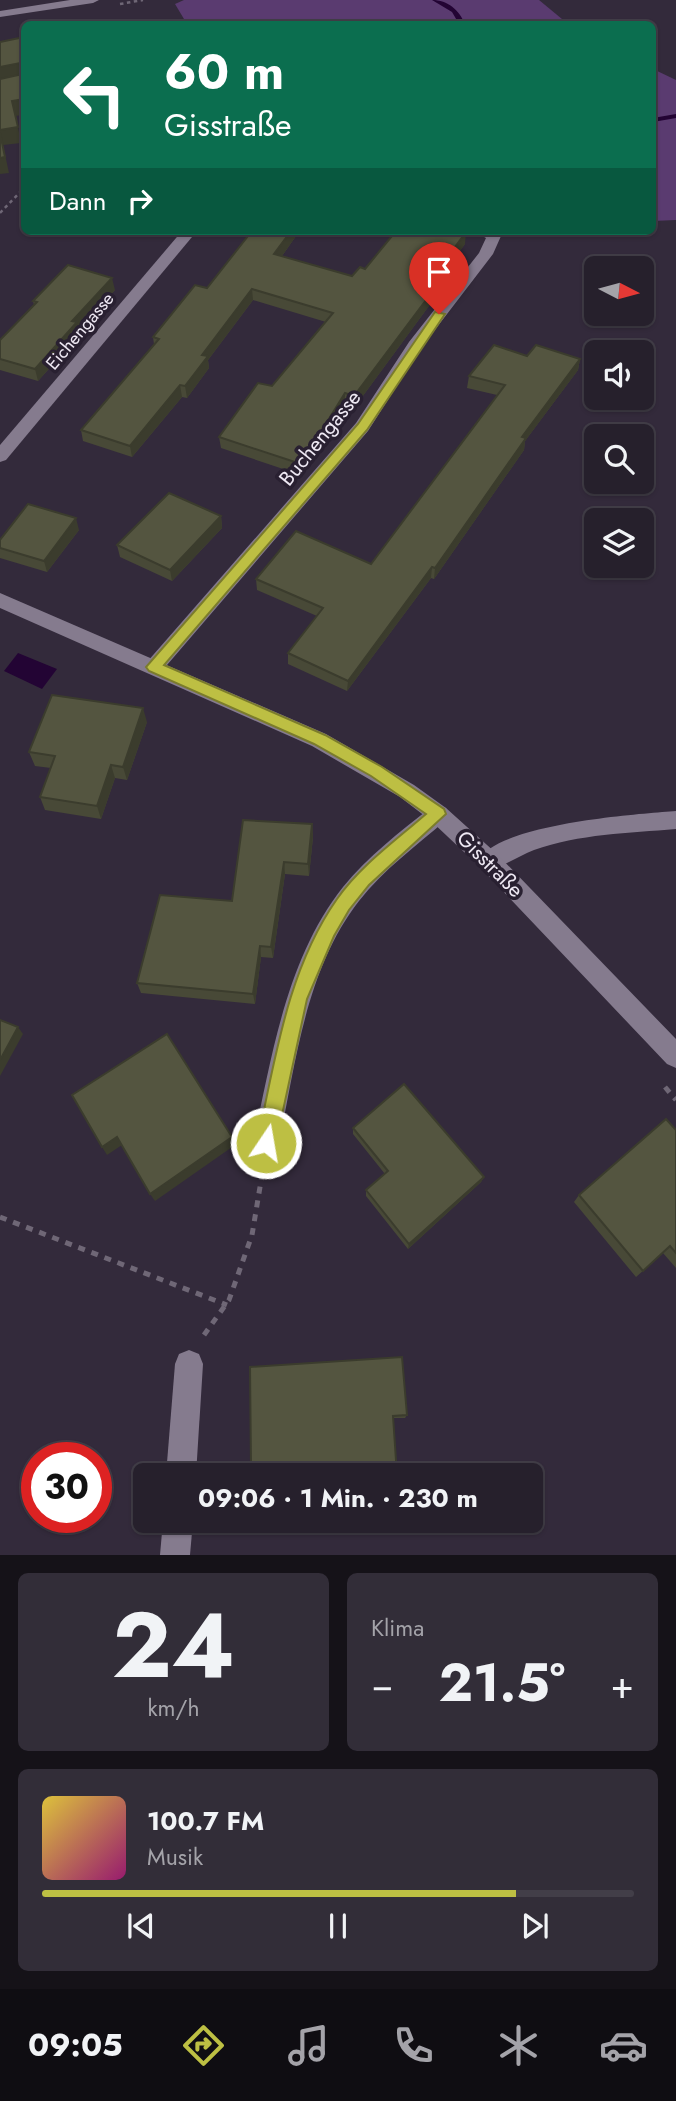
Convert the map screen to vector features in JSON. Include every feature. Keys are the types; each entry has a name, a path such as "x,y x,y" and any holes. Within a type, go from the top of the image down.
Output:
{"street":[{"path":"0,14 93,0"},
{"name":"Eichengasse","path":"0,456 187,235"},
{"name":"Buchengasse","path":"154,667 362,427 415,345 486,254 494,236 491,235"},
{"name":"Gisstraße","path":"0,600 319,740 377,771 438,814 489,861 676,1056"},
{"path":"266,1143 298,999 327,931 363,880 438,814"},
{"path":"489,861 535,838 608,826 676,820"},
{"path":"182,1463 189,1364"},
{"path":"175,1555 177,1533"}],"path":[{"path":"0,212 21,191"},
{"path":"189,1364 197,1344 227,1305 252,1235 266,1143"},
{"path":"0,1217 227,1305"}],"shaded area":[{"path":"184,0 539,0 564,21 185,21 175,4"},
{"path":"656,70 676,80 676,220 656,221"},
{"path":"18,653 57,669 42,689 4,671"}],"building":[{"path":"21,38 21,64 0,67 0,42"},
{"path":"21,74 21,100 12,101 18,127 0,130 0,79"},
{"path":"0,133 5,157 0,158"},
{"path":"249,235 288,235 274,254 352,276 360,267 365,269 393,235 464,235 430,281 438,284 354,396 345,393 301,464 219,437 258,383 272,386 333,313 252,289 202,355 208,356 185,386 180,385 130,446 81,430 159,339 153,337 195,285 207,288"},
{"path":"68,265 112,278 72,321 77,322 35,369 0,359 0,340"},
{"path":"494,345 527,356 536,345 580,359 522,437 526,438 435,568 432,567 348,681 288,653 323,608 256,579 296,531 371,564 505,385 469,376"},
{"path":"169,493 221,516 170,570 117,545"},
{"path":"28,504 76,518 44,561 0,548 0,540"},
{"path":"52,695 143,708 123,767 111,765 97,806 40,797 55,756 29,752"},
{"path":"243,820 312,824 308,864 284,862 271,947 260,946 253,994 137,983 160,895 232,901"},
{"path":"0,1020 18,1027 0,1060"},
{"path":"167,1034 232,1137 150,1194 117,1137 102,1147 72,1095"},
{"path":"404,1084 484,1177 409,1244 366,1190 388,1171 353,1128"},
{"path":"666,1119 676,1130 676,1253 670,1246 643,1271 579,1195"},
{"path":"402,1357 407,1415 393,1416 396,1463 251,1463 250,1367"}],"waterway":[{"path":"435,0 455,11 460,21"},
{"path":"656,119 676,116"}],"route":[{"path":"266,1143 298,999 327,931 363,880 438,814 377,771 319,740 154,667 362,427 415,345 439,314"}]}
